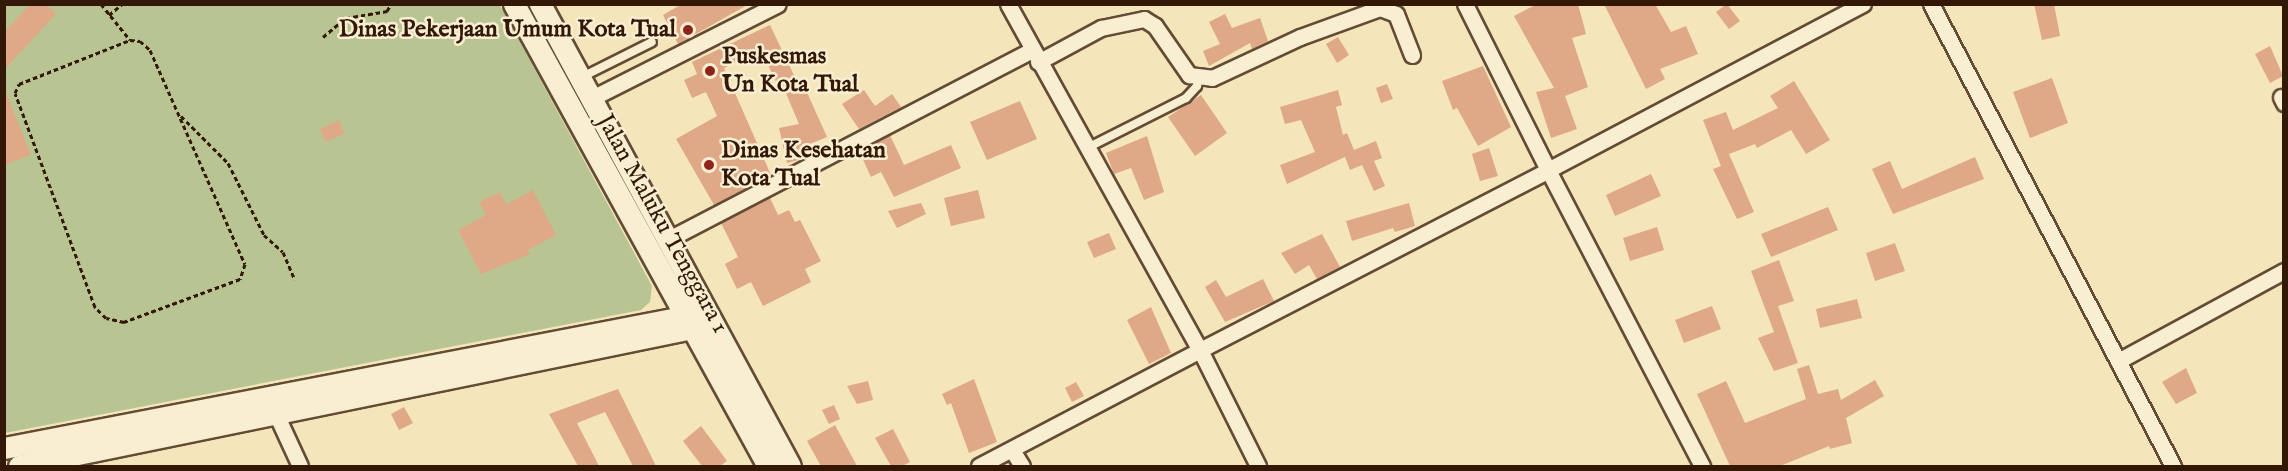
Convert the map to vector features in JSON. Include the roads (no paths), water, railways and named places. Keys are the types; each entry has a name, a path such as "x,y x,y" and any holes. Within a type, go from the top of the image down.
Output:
{"street":[{"name":"Jalan Maluku Tenggara 1","path":"514,4 686,324 768,466"},
{"name":"Jalan Maluku Tenggara 1","path":"540,4 790,466"},
{"path":"592,98 778,4"},
{"path":"1008,4 1200,350 1258,466"},
{"path":"979,466 1863,4"},
{"path":"1931,4 2173,466"},
{"path":"1467,5 1548,170 1702,466"},
{"path":"667,240 1035,56 1101,28 1144,19 1155,27 1189,75 1212,78 1300,37 1380,9 1396,14 1412,55"},
{"path":"2118,361 2283,271"},
{"path":"19,466 276,414 686,324 708,317"},
{"path":"4,448 686,324"},
{"path":"276,414 300,466"},
{"path":"1012,450 1022,466"}],"lane":[{"path":"581,77 652,42"},
{"path":"1087,148 1186,98 1197,87 1199,78"}],"place":[{"name":"Dinas Pekerjaan Umum Kota Tual","path":"688,30"},
{"name":"Puskesmas Un Kota Tual","path":"710,71"},
{"name":"Dinas Kesehatan Kota Tual","path":"709,165"}]}
